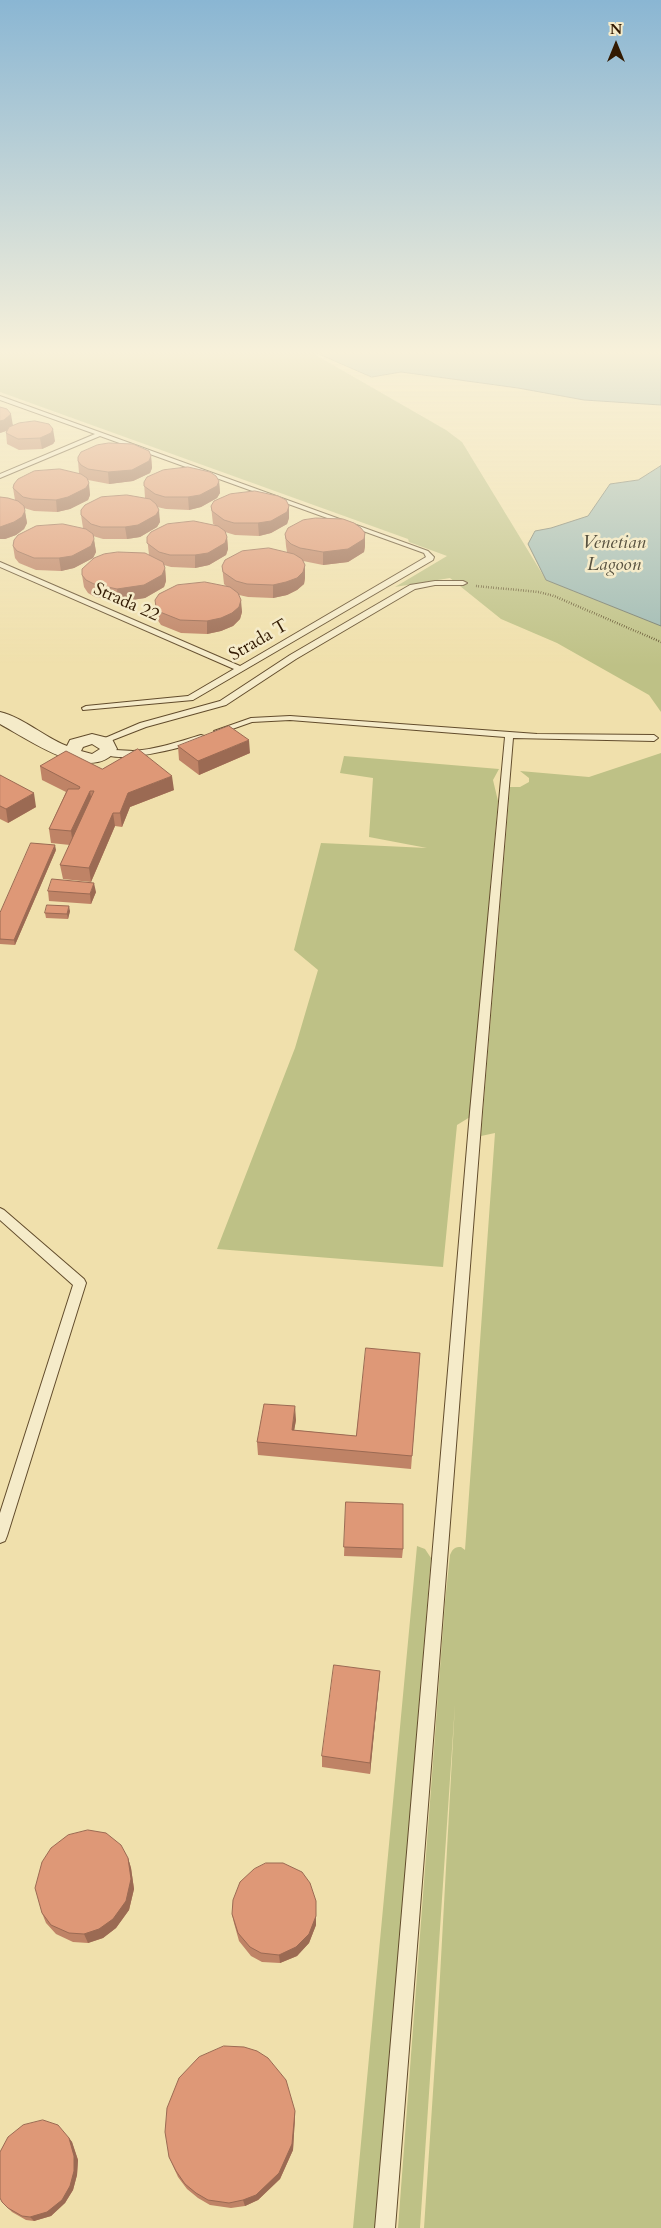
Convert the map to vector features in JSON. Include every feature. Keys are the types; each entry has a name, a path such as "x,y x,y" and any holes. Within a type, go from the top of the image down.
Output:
{"street":[{"path":"0,717 44,742 76,756 92,759 98,744"},
{"path":"32,734 98,744"},
{"path":"76,756 73,753 74,747 98,744"}],"lane":[{"path":"0,476 43,458"},
{"name":"Strada T","path":"86,708 190,698 429,560 429,555 166,458"},
{"name":"Strada 22","path":"0,564 240,669"},
{"path":"98,744 143,725 223,703 292,657 412,587 435,583 463,583"},
{"path":"98,744 126,754 154,751 198,739 242,723 272,718 509,736 654,738"},
{"path":"385,2228 476,1112 509,736"},
{"path":"0,1213 80,1283 0,1536"}],"path":[{"path":"463,583 489,588 539,592 554,596 661,642"}],"green space":[{"path":"183,458 472,458 546,580 661,626 661,712 649,695 557,643 501,619 450,578 395,587 447,556 409,542 408,539"},
{"path":"661,753 661,2228 424,2228 455,1704 420,2228 398,2228 445,1602 450,1555 453,1549 456,1548 461,1547 465,1550 495,1133 481,1136 510,787 520,787 529,782 529,778 520,771 589,777"},
{"path":"344,756 499,769 493,780 498,801 470,1117 457,1125 443,1267 217,1249 295,1048 318,970 294,950 321,843 427,848 369,837 373,778 340,773"},
{"path":"417,1546 425,1549 431,1558 375,2228 353,2228"}],"water":[{"name":"Venetian Lagoon","path":"661,466 661,626 546,580 528,544 535,531 588,516 610,484 638,480"}],"building":[{"path":"78,458 150,458 149,461 132,470 108,472 88,469 78,461"},
{"path":"188,467 210,472 219,481 217,486 200,495 165,497 155,494 144,486 147,477 163,470"},
{"path":"60,469 81,474 87,478 89,483 86,488 68,497 56,500 23,497 13,488 18,479 34,471"},
{"path":"255,491 278,496 286,500 289,506 287,512 271,521 234,523 224,520 212,511 211,506 214,501 230,494"},
{"path":"127,495 150,499 159,510 156,515 138,525 125,527 101,527 91,524 81,515 81,510 85,505 101,497"},
{"path":"0,497 18,501 24,506 25,511 22,517 0,527"},
{"path":"316,518 343,519 354,523 365,533 364,539 348,549 323,552 300,548 291,544 286,539 285,534 288,528 303,520"},
{"path":"194,521 218,526 225,531 227,537 225,543 208,553 170,555 159,552 147,543 147,537 151,532 167,524"},
{"path":"63,524 86,529 93,534 94,539 91,546 72,556 34,558 17,551 13,546 14,540 18,535 36,526"},
{"path":"269,548 294,554 302,559 305,565 303,572 297,578 273,585 247,584 236,581 223,572 222,566 225,560 242,551"},
{"path":"118,552 145,553 163,562 165,568 162,575 144,585 117,589 94,584 86,580 82,575 82,569 94,558"},
{"path":"205,582 230,587 238,593 241,600 239,607 221,618 207,621 180,620 160,612 156,607 155,600 159,594 177,585"},
{"path":"229,726 249,740 198,761 178,746"},
{"path":"138,749 172,776 128,793 120,813 113,813 89,868 60,865 94,791 90,791 71,831 49,829 68,789 79,789 80,787 40,766 66,751 102,769"},
{"path":"0,775 34,793 6,809 0,806"},
{"path":"31,843 55,845 14,940 0,939 0,913"},
{"path":"52,879 94,883 90,894 48,891"},
{"path":"47,905 69,906 67,914 45,913"},
{"path":"366,1348 420,1353 412,1456 257,1442 264,1404 295,1406 292,1430 356,1436"},
{"path":"346,1502 403,1504 403,1549 344,1547"},
{"path":"334,1665 380,1671 370,1763 322,1756"},
{"path":"88,1830 106,1833 121,1845 128,1858 131,1879 126,1901 113,1919 99,1929 84,1934 69,1933 51,1925 42,1913 35,1888 42,1862 51,1848 68,1835"},
{"path":"266,1863 283,1863 302,1872 310,1883 316,1901 316,1916 309,1934 296,1947 279,1955 261,1953 250,1947 238,1933 232,1914 233,1900 240,1882 254,1869"},
{"path":"224,2046 244,2047 257,2051 268,2058 286,2080 295,2111 292,2144 279,2173 256,2195 229,2203 208,2200 185,2184 169,2157 165,2132 167,2108 179,2078 199,2057"},
{"path":"43,2120 58,2125 69,2138 74,2156 74,2171 70,2186 62,2200 47,2212 30,2217 22,2216 8,2208 0,2198 0,2152 8,2137 23,2125"}]}
